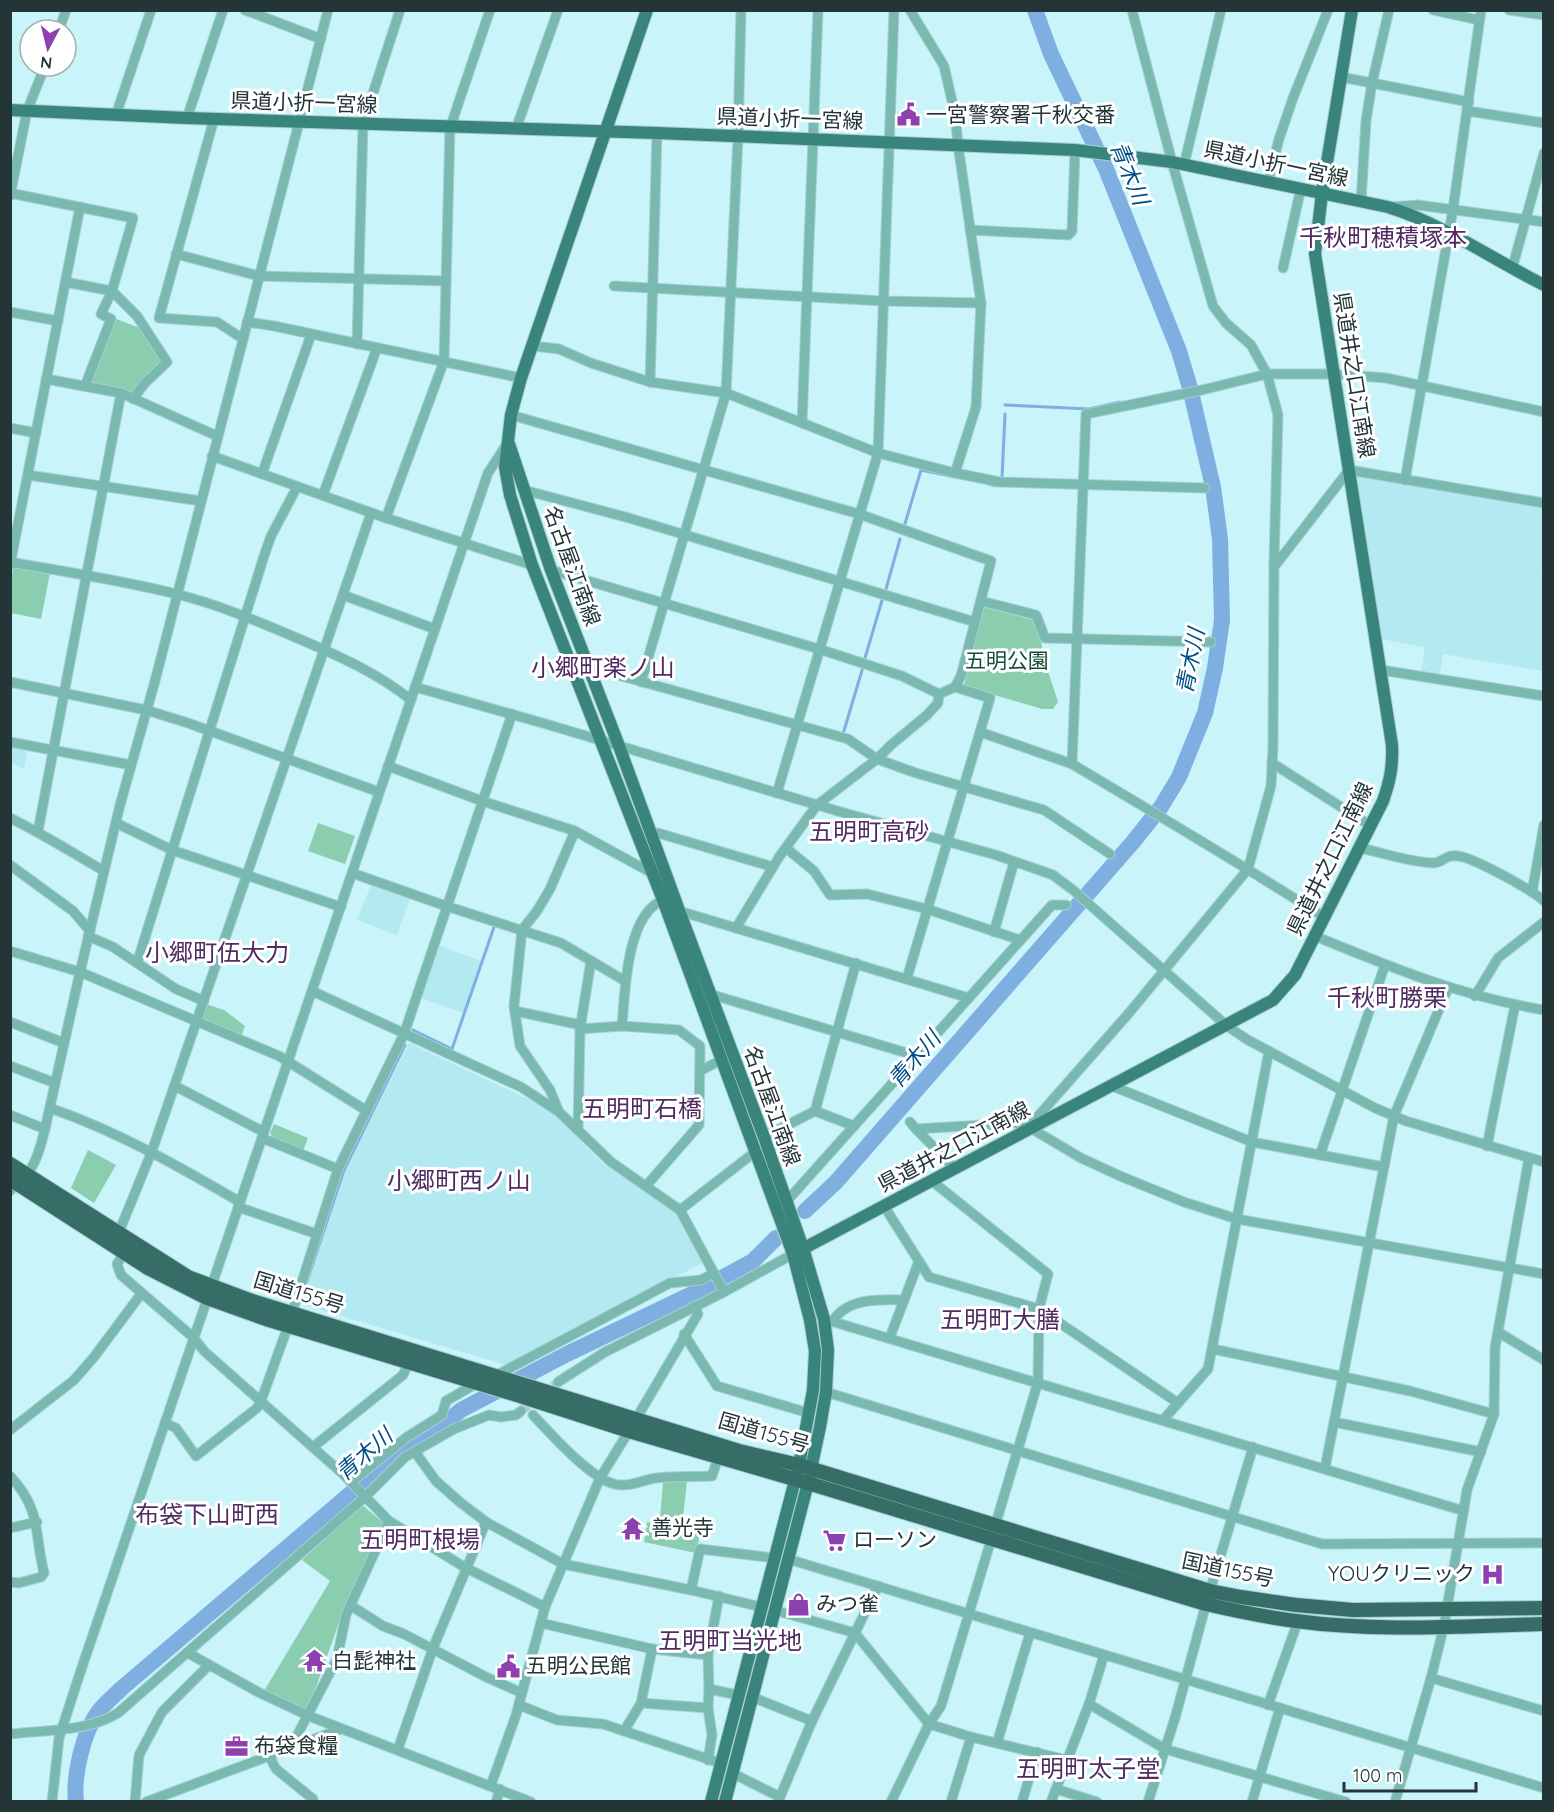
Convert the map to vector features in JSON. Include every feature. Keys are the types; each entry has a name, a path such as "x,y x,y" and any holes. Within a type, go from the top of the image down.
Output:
{"highway":[{"name":"国道155号","path":"10,1164 16,1181 124,1253 209,1292 409,1362 517,1395 805,1467 993,1533"},
{"name":"国道155号","path":"16,1181 119,1232 209,1292"},
{"name":"国道155号","path":"290,1319 530,1386 718,1458 993,1533 1208,1597 1241,1612 1298,1621 1352,1625 1544,1624"},
{"name":"国道155号","path":"1208,1597 1353,1610 1544,1608"}],"main road":[{"name":"名古屋江南線","path":"647,10 521,378 511,415 505,467 508,486 532,565 650,872 663,900 755,1152 829,1320 826,1392 805,1467 788,1559 725,1802"},
{"name":"県道井之口江南線","path":"798,1251 1273,1000 1287,987 1295,975 1383,801 1393,764 1381,670 1315,254 1322,192 1352,10"},
{"name":"県道小折一宮線","path":"10,110 1079,150 1178,164 1388,207 1448,233 1544,285"},
{"name":"名古屋江南線","path":"508,443 552,570 764,1137 786,1202 798,1251 815,1351 805,1467"},
{"name":"名古屋江南線","path":"711,1802 714,1762 738,1695 774,1558 802,1482"}],"street":[{"path":"116,115 150,10"},
{"path":"187,118 223,10"},
{"path":"245,10 321,39"},
{"path":"16,1181 39,1151 45,1129 116,823 328,10"},
{"path":"357,344 363,124 400,10"},
{"path":"386,518 444,361 450,128 490,10"},
{"path":"516,129 558,10"},
{"path":"641,682 726,393 738,136 741,10"},
{"path":"802,423 818,10"},
{"path":"777,793 878,453 894,10"},
{"path":"910,10 944,66 955,114 981,303 976,406 955,473"},
{"path":"1032,1129 1033,1122 1129,1012 1248,869 1271,786 1278,415 1267,374 1251,345 1226,323 1213,306 1178,164 1132,10"},
{"path":"1178,164 1221,10"},
{"path":"1268,182 1293,98 1328,10"},
{"path":"1362,201 1366,121 1372,83 1389,10"},
{"path":"1406,480 1420,386 1453,209 1480,15 1433,10"},
{"path":"1509,10 1544,15"},
{"path":"1341,77 1544,123"},
{"path":"40,78 27,111 11,194 133,218 112,291 101,314 111,319 86,386"},
{"path":"159,318 214,119"},
{"path":"650,382 657,133"},
{"path":"970,230 1068,235 1072,231 1079,150"},
{"path":"1512,269 1544,153"},
{"path":"1282,268 1301,188"},
{"path":"1388,207 1418,205 1544,222"},
{"path":"80,207 11,563 177,594 245,617 360,667 411,700"},
{"path":"176,254 259,276 446,281"},
{"path":"65,282 112,291 137,316 167,362 133,399"},
{"path":"614,286 884,301 981,303"},
{"path":"10,312 58,321"},
{"path":"137,316 218,322 243,339"},
{"path":"247,322 521,378"},
{"path":"262,474 311,335"},
{"path":"533,346 559,349 591,363 650,382 726,393 878,453 955,473 1000,482 1205,488"},
{"path":"323,495 377,348"},
{"path":"1072,764 1086,414 1200,391 1267,374 1334,374 1386,378 1544,412"},
{"path":"46,379 122,393 217,436"},
{"path":"38,831 122,393"},
{"path":"511,415 859,514 991,561 961,676 954,687 939,694"},
{"path":"10,428 36,433"},
{"path":"52,1802 62,1729 488,473 508,443"},
{"path":"212,456 386,518 532,565"},
{"path":"1274,567 1349,471 1544,502"},
{"path":"28,475 201,501"},
{"path":"137,963 271,536 297,487"},
{"path":"524,490 839,580 975,622"},
{"path":"119,1232 152,1151 175,1086 372,513"},
{"path":"552,570 819,649 902,676 939,694"},
{"path":"344,595 435,629"},
{"path":"981,601 1036,615 1045,638 1211,642"},
{"path":"589,667 848,739 877,759 1044,810 1110,854"},
{"path":"1381,670 1544,696"},
{"path":"10,682 146,710 379,792"},
{"path":"415,687 948,841 1053,875 1227,1026 1248,1040 1394,1116 1544,1162"},
{"path":"907,978 990,698 954,687"},
{"path":"736,928 773,867 817,805 877,759 933,709 938,703 939,694"},
{"path":"165,1423 177,1428 196,1456 257,1408 261,1401 338,1169 404,1034 512,714"},
{"path":"980,732 1072,764 1324,917"},
{"path":"10,742 131,765"},
{"path":"1272,763 1371,826"},
{"path":"388,766 482,801 575,831 650,872"},
{"path":"10,818 38,831 52,842 104,871"},
{"path":"116,823 172,850 341,907"},
{"path":"1532,892 1544,825"},
{"path":"559,1112 550,1090 520,1046 515,1011 522,930 550,889 575,831"},
{"path":"651,836 658,833 773,867"},
{"path":"786,848 814,871 830,895 867,894 927,909 1020,940"},
{"path":"1360,848 1416,861 1436,863 1449,855 1464,857 1532,892 1544,901"},
{"path":"994,932 1014,862"},
{"path":"11,866 73,910 89,933 176,989 204,1001"},
{"path":"352,873 561,943 625,981"},
{"path":"622,1026 630,950 652,905 663,900"},
{"path":"786,1202 1052,904 1066,905"},
{"path":"680,913 969,998"},
{"path":"1475,996 1498,958 1544,922"},
{"path":"1315,936 1448,988 1544,1010"},
{"path":"10,951 80,972 288,1061 367,1111"},
{"path":"578,1130 581,1027 591,961"},
{"path":"764,1137 815,1111 856,963"},
{"path":"1320,1155 1385,965"},
{"path":"1325,1468 1394,1116 1448,988"},
{"path":"312,992 521,1087 559,1112 611,1162 680,1210 723,1289"},
{"path":"711,996 917,1056"},
{"path":"1487,1146 1515,1005"},
{"path":"515,1011 581,1027 622,1026 679,1030 700,1046 699,1125 646,1186"},
{"path":"10,1022 64,1043"},
{"path":"1163,1420 1208,1369 1269,1051"},
{"path":"700,1071 721,1060"},
{"path":"10,1066 56,1083"},
{"path":"175,1086 263,1135 338,1169"},
{"path":"1112,1086 1252,1142 1384,1167"},
{"path":"50,1108 89,1121 152,1151 239,1204 317,1234"},
{"path":"815,1111 854,1126"},
{"path":"10,1115 45,1129"},
{"path":"955,1169 913,1125 1015,1123 1032,1129 1081,1158 1120,1176 1184,1202 1237,1219 1544,1274"},
{"path":"680,1210 755,1152"},
{"path":"1395,1802 1444,1626 1467,1490 1494,1414 1495,1348 1529,1158"},
{"path":"891,1802 940,1706 1038,1382 1039,1309 1047,1274 932,1181"},
{"path":"884,1206 929,1277 1039,1309 1178,1403"},
{"path":"558,1382 605,1352 798,1251"},
{"path":"124,1253 117,1264 121,1275 313,1447 389,1521 466,1568 545,1607"},
{"path":"890,1337 919,1261"},
{"path":"496,1376 670,1283 701,1280 715,1274"},
{"path":"10,1430 74,1380 141,1294"},
{"path":"829,1320 839,1311 860,1303 880,1299 904,1300"},
{"path":"496,1802 496,1787 545,1607 600,1478 698,1314 694,1306"},
{"path":"829,1320 1464,1511"},
{"path":"1498,1332 1544,1360"},
{"path":"684,1334 717,1386 809,1413"},
{"path":"1213,1349 1410,1391 1494,1414"},
{"path":"313,1447 403,1375 409,1362"},
{"path":"352,1483 407,1437 442,1415 446,1401 480,1383"},
{"path":"826,1392 1322,1544 1544,1543"},
{"path":"10,1734 85,1725 105,1720 127,1707 405,1457 454,1429 489,1414 501,1417 516,1415 521,1411"},
{"path":"533,1415 556,1440 600,1478 615,1484 628,1485 655,1478 712,1476 718,1458"},
{"path":"1334,1422 1481,1452"},
{"path":"1148,1802 1166,1749 1253,1447"},
{"path":"415,1452 436,1481 486,1522 563,1564 719,1596 761,1607"},
{"path":"10,1476 24,1492 33,1509 44,1573 41,1577 30,1581 10,1582"},
{"path":"291,1747 337,1659 350,1605 389,1521"},
{"path":"10,1527 37,1522"},
{"path":"398,1749 433,1648 486,1522"},
{"path":"691,1590 700,1549 774,1558"},
{"path":"788,1559 1544,1788"},
{"path":"732,1773 779,1799 812,1721 878,1586"},
{"path":"519,1705 557,1720 603,1724 714,1762 708,1708 708,1655 719,1596"},
{"path":"350,1605 383,1626 404,1634 522,1693"},
{"path":"774,1610 855,1633 929,1724 971,1737 1067,1760"},
{"path":"1268,1704 1298,1621"},
{"path":"541,1623 652,1649 708,1655"},
{"path":"997,1743 1030,1633"},
{"path":"624,1731 641,1703 652,1649"},
{"path":"188,1653 258,1692 309,1716 531,1802"},
{"path":"1051,1802 1089,1704 1104,1655"},
{"path":"135,1802 139,1755 162,1712 209,1665"},
{"path":"1431,1678 1544,1711"},
{"path":"709,1689 738,1695"},
{"path":"752,1698 812,1721"},
{"path":"641,1703 708,1708"},
{"path":"1089,1704 1166,1749 1346,1802"},
{"path":"1252,1802 1280,1708"},
{"path":"147,1802 341,1729"},
{"path":"951,1802 971,1737"},
{"path":"1022,1802 1037,1752"},
{"path":"269,1756 276,1769 313,1799 313,1802"},
{"path":"1056,1789 1097,1802"}],"shaded area":[{"path":"1358,473 1543,507 1544,561 1541,574 1544,575 1543,671 1443,654 1439,677 1421,674 1425,647 1380,639 1354,476"},
{"path":"11,745 28,749 24,769 11,762"},
{"path":"371,885 410,899 397,935 357,920"},
{"path":"438,945 481,961 463,1013 419,997"},
{"path":"409,1043 541,1105 562,1122 603,1164 676,1213 686,1226 704,1262 509,1366 301,1304 345,1170"}],"green space":[{"path":"114,318 140,328 162,360 161,364 131,393 88,384"},
{"path":"16,566 50,573 41,619 11,613 11,581 13,569"},
{"name":"五明公園","path":"983,607 1033,620 1041,639 1043,656 1058,702 1053,709 1042,709 964,686"},
{"path":"318,823 355,836 345,864 308,851"},
{"path":"206,1004 224,1010 245,1026 241,1037 201,1021"},
{"path":"274,1124 308,1138 303,1151 274,1139 270,1133"},
{"path":"88,1150 116,1165 94,1203 71,1188"},
{"path":"687,1481 682,1526 701,1529 696,1553 644,1542 647,1522 653,1523 655,1516 660,1518 663,1483"},
{"path":"362,1505 384,1523 344,1609 307,1712 264,1691 330,1581 302,1560"}],"waterway":[{"name":"青木川","path":"805,1211 836,1182 1161,807 1179,777 1205,713 1215,668 1222,620 1220,539 1213,487 1190,388 1179,351 1106,169 1051,54 1035,10"},
{"path":"1005,405 1089,409 1120,402"},
{"path":"1002,478 1005,414"},
{"path":"904,527 921,470 955,477"},
{"path":"988,484 996,486"},
{"path":"886,589 900,539"},
{"path":"865,658 883,597"},
{"path":"841,734 843,734 863,667"},
{"path":"413,1030 452,1049 494,927"},
{"path":"300,1302 344,1170 405,1045"},
{"name":"青木川","path":"76,1802 75,1791 80,1755 88,1730 104,1705 410,1443 447,1422 461,1410 753,1261 776,1238"}],"tunnel":[{"path":"521,1411 558,1382"}],"place":[{"name":"一宮警察署千秋交番","path":"908,115"},
{"name":"善光寺","path":"633,1528"},
{"name":"ローソン","path":"835,1540"},
{"name":"YOUクリニック","path":"1493,1574"},
{"name":"みつ雀","path":"798,1604"},
{"name":"白髭神社","path":"314,1661"},
{"name":"五明公民館","path":"508,1666"},
{"name":"布袋食糧","path":"236,1746"}],"district":[{"name":"千秋町穂積塚本","path":"1383,238"},
{"name":"小郷町楽ノ山","path":"603,668"},
{"name":"五明町高砂","path":"869,832"},
{"name":"小郷町伍大力","path":"217,953"},
{"name":"千秋町勝栗","path":"1387,998"},
{"name":"五明町石橋","path":"642,1109"},
{"name":"小郷町西ノ山","path":"459,1181"},
{"name":"五明町大膳","path":"1000,1320"},
{"name":"布袋下山町西","path":"207,1515"},
{"name":"五明町根場","path":"420,1540"},
{"name":"五明町当光地","path":"730,1641"},
{"name":"五明町太子堂","path":"1088,1769"}]}
